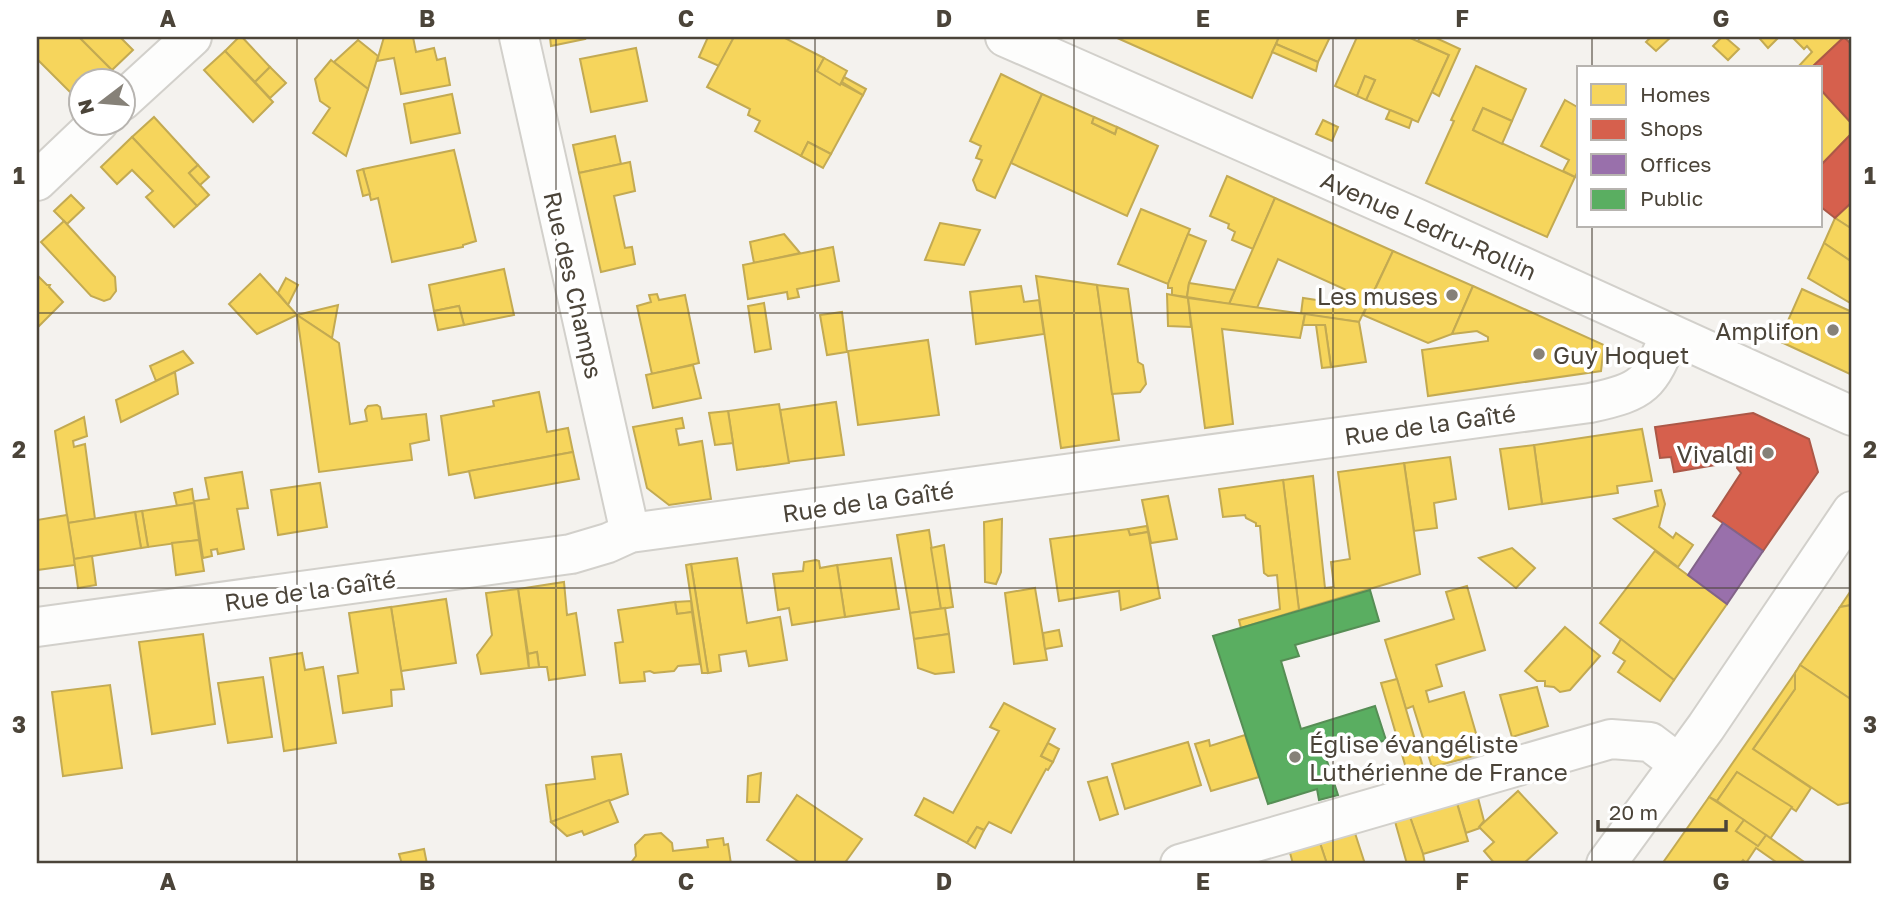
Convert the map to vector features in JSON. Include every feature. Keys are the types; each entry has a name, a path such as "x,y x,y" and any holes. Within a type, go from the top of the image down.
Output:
{"street":[{"path":"136,88 192,37"},
{"name":"Rue des Champs","path":"519,37 630,533"},
{"name":"Avenue Ledru-Rollin","path":"1005,37 1418,219 1852,416"},
{"path":"37,181 84,136"},
{"name":"Rue de la Gaîté","path":"37,627 572,554 630,533 1590,403 1631,391 1646,382 1655,371 1670,334"},
{"path":"1606,864 1679,764 1852,511"},
{"path":"1180,864 1611,739 1650,742 1679,764"}],"building: Homes":[{"path":"37,37 79,37 108,66 66,66 66,88 37,59"},
{"path":"79,37 120,37 133,50 116,66 108,66"},
{"path":"239,37 270,67 255,82 225,51"},
{"path":"384,37 413,37 416,52 434,48 437,60 445,58 450,85 401,94 394,58 377,61"},
{"path":"550,37 584,37 585,39 551,46"},
{"path":"708,37 734,37 719,66 699,57"},
{"path":"734,37 783,37 824,58 817,71 863,95 831,154 808,142 801,156 755,131 760,121 748,115 750,109 707,87"},
{"path":"1115,37 1279,37 1252,98"},
{"path":"1279,37 1330,37 1318,62 1276,44"},
{"path":"1357,37 1408,37 1449,55 1418,122 1366,100 1375,80 1365,76 1357,96 1335,86"},
{"path":"1420,37 1434,37 1460,49 1439,96 1432,92 1449,55 1418,41"},
{"path":"1651,37 1671,37 1656,51 1646,42"},
{"path":"1722,37 1739,49 1728,60 1713,46"},
{"path":"1779,37 1768,48 1760,39"},
{"path":"1792,37 1844,37 1813,66 1799,66 1812,52 1807,46 1804,49"},
{"path":"358,40 378,56 368,89 334,62"},
{"path":"1276,44 1318,62 1316,71 1272,52"},
{"path":"636,48 647,101 591,112 580,59"},
{"path":"225,51 273,102 253,122 204,70"},
{"path":"824,58 847,71 840,85 817,71"},
{"path":"331,60 368,89 346,156 313,133 330,108 320,101 315,79"},
{"path":"1476,66 1526,89 1512,121 1483,108 1473,130 1575,177 1547,237 1426,183"},
{"path":"270,67 286,83 270,98 255,82"},
{"path":"1001,74 1042,94 995,198 977,190 973,180 982,160 976,158 981,146 970,141"},
{"path":"1365,76 1375,80 1366,100 1357,96"},
{"path":"844,77 866,89 863,95 842,82"},
{"path":"1822,91 1852,124 1852,133 1822,164"},
{"path":"452,94 460,133 411,143 404,104"},
{"path":"1042,94 1094,117 1092,123 1115,134 1117,127 1158,146 1127,216 1011,163"},
{"path":"1565,100 1577,107 1575,177 1563,171 1569,160 1541,146"},
{"path":"1483,108 1512,121 1502,144 1473,130"},
{"path":"1390,110 1412,119 1409,128 1386,119"},
{"path":"154,117 198,165 189,173 209,195 197,206 132,137"},
{"path":"1094,117 1117,127 1115,134 1092,123"},
{"path":"1323,120 1338,127 1332,141 1316,134"},
{"path":"615,136 621,164 579,173 573,145"},
{"path":"132,137 197,206 174,227 146,197 153,191 132,170 117,184 101,167"},
{"path":"808,142 831,154 823,168 801,156"},
{"path":"454,150 476,241 463,247 392,262 378,198 371,200 363,169"},
{"path":"630,162 635,191 614,196 625,248 632,247 635,264 601,272 579,173"},
{"path":"198,165 209,177 200,185 189,173"},
{"path":"363,169 370,194 363,196 357,171"},
{"path":"1227,176 1275,198 1253,249 1232,240 1235,232 1228,228 1229,224 1210,216"},
{"path":"71,195 84,208 67,224 54,211"},
{"path":"1275,198 1393,251 1359,322 1301,314 1303,298 1349,305 1353,293 1278,259 1257,308 1229,304"},
{"path":"1852,202 1852,229 1835,218"},
{"path":"1141,209 1190,229 1168,284 1118,264"},
{"path":"1835,218 1852,229 1852,262 1824,243"},
{"path":"64,221 115,277 116,291 110,299 104,301 91,296 41,242"},
{"path":"940,223 980,230 964,265 925,260"},
{"path":"784,234 800,253 754,263 750,242"},
{"path":"1188,234 1206,241 1189,283 1187,297 1172,295 1172,288 1168,288 1168,284"},
{"path":"1824,243 1852,262 1852,304 1808,278"},
{"path":"833,247 839,281 797,289 799,297 788,299 787,292 748,299 743,265"},
{"path":"1393,251 1473,286 1452,334 1428,343 1363,315"},
{"path":"504,269 514,315 464,325 459,306 434,311 429,285"},
{"path":"260,274 297,315 257,334 229,304"},
{"path":"37,275 50,285 63,302 37,328"},
{"path":"1036,276 1097,285 1119,440 1061,448"},
{"path":"286,278 298,285 288,305 278,293"},
{"path":"1189,283 1235,290 1229,304 1187,297"},
{"path":"1097,285 1128,289 1138,362 1143,365 1146,384 1140,392 1112,394"},
{"path":"1021,286 1024,302 1039,300 1044,334 976,344 970,292"},
{"path":"1473,286 1604,345 1601,371 1428,396 1422,350 1488,341 1488,337 1477,331 1452,334"},
{"path":"1802,289 1852,312 1852,375 1779,341"},
{"path":"657,294 659,300 685,295 699,363 652,374 637,306 651,302 649,295"},
{"path":"1167,294 1188,298 1191,327 1168,326"},
{"path":"1188,298 1305,314 1300,338 1222,329 1233,424 1205,428"},
{"path":"764,303 771,349 755,352 748,306"},
{"path":"338,305 332,338 297,315"},
{"path":"459,306 464,325 438,330 434,311"},
{"path":"842,312 847,352 827,355 820,315"},
{"path":"1305,314 1359,322 1366,362 1331,367 1325,325 1303,325"},
{"path":"297,315 339,343 350,424 367,421 365,410 368,406 380,407 382,419 426,414 429,440 410,444 412,460 319,472"},
{"path":"1316,325 1325,325 1331,367 1322,368"},
{"path":"928,340 939,415 858,425 848,351"},
{"path":"183,351 193,363 156,381 150,366"},
{"path":"693,365 701,398 653,408 646,375"},
{"path":"175,372 178,394 121,422 116,400"},
{"path":"539,392 547,432 568,428 573,452 449,475 441,416 494,406 493,401"},
{"path":"836,402 844,455 788,462 780,410"},
{"path":"779,404 789,463 737,470 728,411"},
{"path":"728,411 733,443 715,445 709,413"},
{"path":"84,417 87,436 73,441 74,447 85,444 95,519 68,523 55,431"},
{"path":"682,418 684,428 676,429 679,445 702,441 711,499 669,505 647,488 633,427"},
{"path":"1642,429 1652,481 1617,486 1618,493 1542,504 1534,445"},
{"path":"1534,445 1542,504 1509,509 1500,449"},
{"path":"573,452 579,479 475,498 469,471"},
{"path":"1450,457 1456,499 1434,503 1437,528 1414,531 1404,463"},
{"path":"1404,463 1420,574 1299,610 1283,480 1313,476 1325,588 1334,587 1331,562 1350,559 1338,472"},
{"path":"242,472 248,508 237,509 244,549 218,554 217,549 211,550 212,556 203,558 194,501 209,499 205,478"},
{"path":"1283,480 1299,610 1241,628 1239,620 1280,609 1277,575 1268,576 1264,573 1260,526 1256,526 1256,523 1245,515 1223,517 1219,489"},
{"path":"320,483 327,527 278,535 271,490"},
{"path":"192,489 194,503 177,506 174,493"},
{"path":"1661,490 1665,504 1659,527 1673,538 1676,533 1693,545 1678,567 1614,519 1658,506 1655,491"},
{"path":"1168,496 1177,539 1151,543 1142,500"},
{"path":"194,503 199,540 148,547 142,511"},
{"path":"142,511 148,547 141,548 135,512"},
{"path":"135,512 141,548 74,559 68,523"},
{"path":"67,515 75,565 37,570 37,520"},
{"path":"1002,519 1001,572 996,584 985,582 984,522"},
{"path":"1147,526 1148,532 1130,535 1128,529"},
{"path":"1128,529 1130,535 1148,532 1160,598 1121,610 1119,591 1059,601 1050,539"},
{"path":"929,530 941,609 910,613 897,535"},
{"path":"199,540 204,571 176,575 172,543"},
{"path":"944,545 953,607 941,609 931,548"},
{"path":"1512,548 1535,568 1516,588 1479,558"},
{"path":"1655,551 1727,604 1674,680 1600,623"},
{"path":"92,556 96,585 78,588 74,559"},
{"path":"737,558 747,623 780,617 787,660 749,666 746,651 719,655 721,671 708,673 691,564"},
{"path":"891,558 899,609 845,617 837,565"},
{"path":"819,561 820,568 837,565 845,617 792,625 789,608 778,610 773,574 803,571 804,562"},
{"path":"691,564 708,673 702,673 686,565"},
{"path":"564,582 567,615 576,613 585,675 549,680 547,667 539,667 537,652 528,654 518,589"},
{"path":"1467,586 1485,650 1436,665 1442,686 1426,691 1429,702 1464,692 1482,754 1432,767 1413,706 1406,709 1385,640 1454,619 1446,592"},
{"path":"1035,588 1047,660 1014,664 1005,593"},
{"path":"518,589 529,668 481,674 477,655 492,635 486,593"},
{"path":"1852,589 1852,605 1840,607"},
{"path":"446,599 456,663 401,671 391,607"},
{"path":"691,601 692,612 677,614 675,602"},
{"path":"675,602 677,614 692,612 700,664 678,666 674,671 644,672 645,681 620,683 615,643 623,642 618,610"},
{"path":"1852,605 1852,700 1800,665 1840,607"},
{"path":"391,607 404,689 391,690 392,706 343,713 338,676 358,673 349,613"},
{"path":"945,608 949,634 914,639 910,613"},
{"path":"1565,627 1600,656 1570,690 1560,692 1554,687 1545,686 1545,681 1537,681 1525,671"},
{"path":"1059,630 1062,646 1045,649 1043,633"},
{"path":"203,634 215,724 152,734 139,642"},
{"path":"949,634 954,672 935,674 918,668 914,639"},
{"path":"1621,639 1674,680 1660,701 1618,672 1625,661 1613,653"},
{"path":"537,652 539,667 529,668 528,654"},
{"path":"302,653 305,670 323,667 336,743 284,751 270,658"},
{"path":"1800,665 1852,700 1852,802 1838,805 1753,749 1795,689 1795,673"},
{"path":"1795,673 1795,689 1753,749 1811,788 1796,811 1737,772 1717,801 1709,797"},
{"path":"263,677 272,737 228,743 218,683"},
{"path":"1397,679 1424,770 1408,775 1381,683"},
{"path":"110,685 122,768 63,776 52,692"},
{"path":"1537,687 1548,726 1512,737 1500,695"},
{"path":"1004,703 1055,729 1041,756 1053,762 1048,770 1046,769 1011,833 989,822 984,830 977,827 967,843 915,815 924,798 953,813 999,731 990,727"},
{"path":"1245,735 1259,777 1211,791 1195,744 1209,740 1210,746"},
{"path":"1188,742 1201,785 1125,809 1112,764"},
{"path":"1048,743 1059,749 1053,762 1041,756"},
{"path":"621,754 628,794 551,822 546,785 595,779 592,757"},
{"path":"1737,772 1792,807 1770,839 1717,801"},
{"path":"761,773 759,802 747,802 748,776"},
{"path":"1107,777 1118,814 1100,820 1088,782"},
{"path":"1518,791 1557,833 1523,864 1495,864 1484,851 1494,842 1479,827"},
{"path":"1477,794 1484,821 1480,828 1466,833 1456,800"},
{"path":"797,795 862,839 844,864 802,864 767,840"},
{"path":"1709,797 1744,820 1736,831 1758,846 1766,835 1807,864 1779,864 1756,848 1746,863 1743,860 1740,864 1662,864"},
{"path":"609,800 618,822 584,835 582,831 567,836 551,822"},
{"path":"1456,800 1468,841 1423,854 1409,814"},
{"path":"1409,814 1425,864 1407,864 1394,818"},
{"path":"1744,820 1766,835 1758,846 1736,831"},
{"path":"977,827 984,830 975,848 967,843"},
{"path":"1354,830 1365,864 1327,864 1319,840"},
{"path":"661,833 672,843 673,851 708,847 707,840 723,838 724,845 728,844 731,864 630,864 636,856 635,845 645,835"},
{"path":"1319,840 1327,864 1293,864 1289,849"},
{"path":"424,849 427,864 402,864 399,854"}],"building: Shops":[{"path":"1844,37 1852,45 1852,124 1822,91 1822,66 1813,66"},
{"path":"1852,133 1852,202 1835,218 1822,208 1822,164"},
{"path":"1753,413 1809,439 1818,472 1763,551 1713,516 1741,473 1737,468 1739,461 1674,472 1671,457 1660,458 1655,427"}],"building: Offices":[{"path":"1723,523 1763,551 1727,604 1688,575"}],"building: Public":[{"path":"1370,590 1379,621 1295,645 1299,656 1281,661 1301,729 1375,706 1386,740 1326,758 1338,795 1319,800 1317,789 1268,804 1213,636"}],"place":[{"name":"Les muses","path":"1452,295"},
{"name":"Amplifon","path":"1833,330"},
{"name":"Guy Hoquet","path":"1539,354"},
{"name":"Vivaldi","path":"1768,453"},
{"name":"Église évangéliste Luthérienne de France","path":"1295,757"}]}
